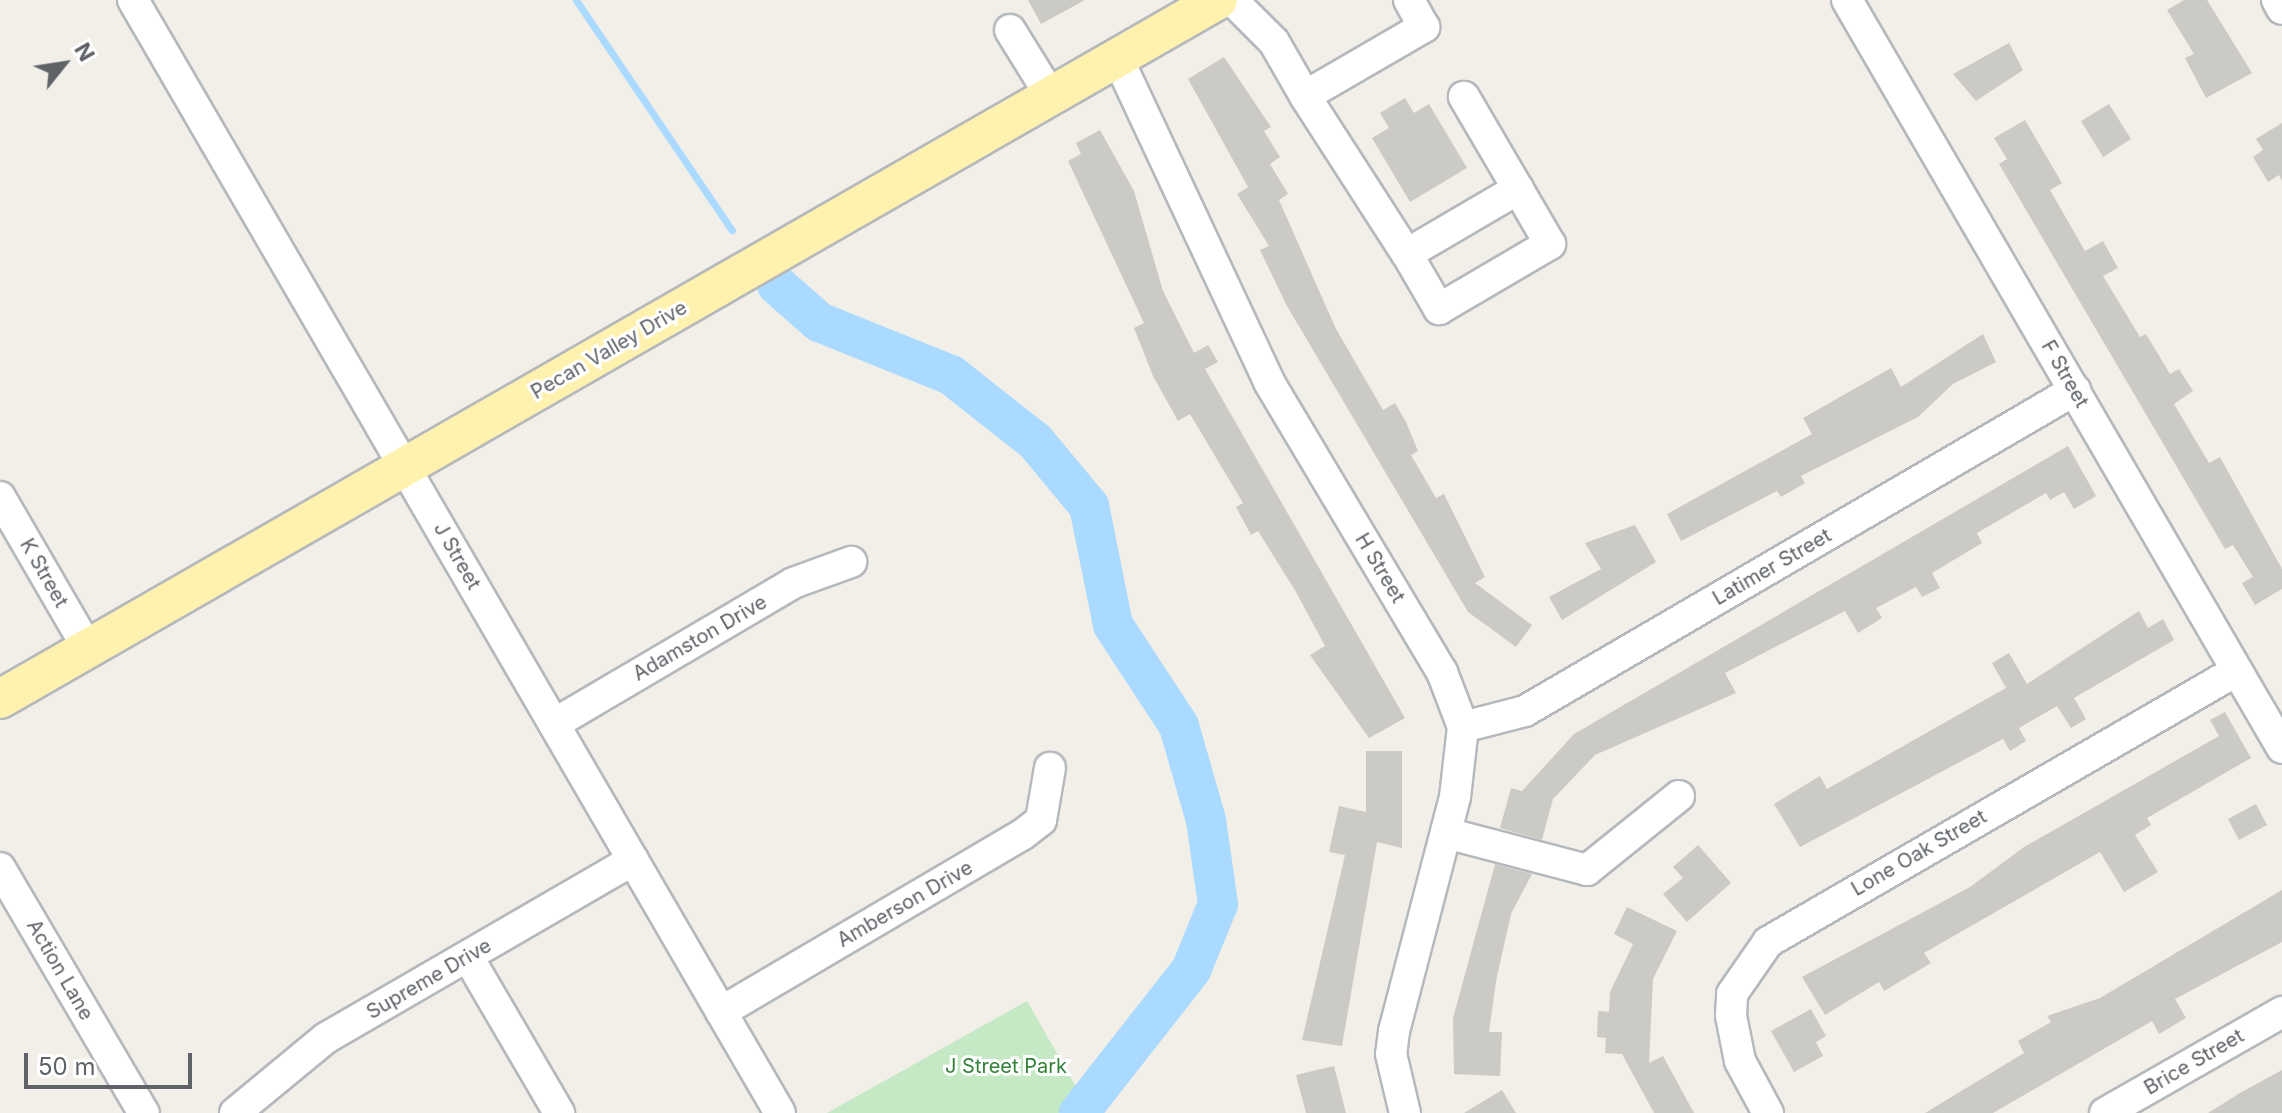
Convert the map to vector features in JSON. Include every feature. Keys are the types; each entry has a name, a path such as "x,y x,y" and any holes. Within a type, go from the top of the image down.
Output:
{"main road":[{"name":"Pecan Valley Drive","path":"0,699 1218,0"}],"street":[{"name":"J Street","path":"133,0 780,1113"},
{"path":"1232,0 1274,42 1439,309 1550,244 1464,97"},
{"path":"1305,96 1424,27 1409,0"},
{"name":"F Street","path":"1847,0 2282,748"},
{"path":"2277,0 2282,9"},
{"path":"1010,30 1051,96"},
{"name":"H Street","path":"1117,57 1269,382 1442,672 1463,727"},
{"path":"1407,254 1518,189"},
{"name":"Latimer Street","path":"1463,727 1525,711 2075,390"},
{"name":"K Street","path":"0,497 88,649"},
{"name":"Adamston Drive","path":"554,724 793,583 851,562"},
{"name":"Lone Oak Street","path":"1768,1113 1740,1061 1731,1016 1732,994 1768,942 2236,671"},
{"path":"1405,1113 1391,1054 1394,1031 1446,833 1463,727"},
{"name":"Amberson Drive","path":"721,1012 1022,835 1041,820 1050,768"},
{"path":"1446,833 1587,870 1679,796"},
{"name":"Supreme Drive","path":"235,1113 297,1057 633,860"},
{"name":"Action Lane","path":"0,868 144,1113"},
{"path":"468,957 559,1113"},
{"name":"Brice Street","path":"2105,1113 2282,1012"}],"green space":[{"name":"J Street Park","path":"1027,1001 1091,1113 827,1113"}],"building":[{"path":"1028,0 1085,0 1041,24"},
{"path":"2184,0 2207,0 2252,73 2206,98 2185,58 2194,54 2167,10"},
{"path":"2009,43 2023,70 1976,101 1953,74"},
{"path":"1224,57 1271,127 1264,131 1280,157 1270,164 1288,194 1279,200 1336,329 1383,410 1395,403 1406,422 1418,451 1411,455 1436,498 1444,494 1485,577 1475,583 1532,625 1516,647 1468,612 1287,306 1260,250 1269,246 1237,194 1248,187 1188,79"},
{"path":"1405,98 1414,113 1429,104 1467,168 1410,202 1372,138 1389,128 1380,113"},
{"path":"2109,104 2131,139 2103,157 2081,121"},
{"path":"2025,120 2062,183 2050,190 2085,251 2103,241 2118,268 2103,276 2140,337 2146,334 2170,374 2179,369 2193,391 2174,404 2209,463 2220,457 2282,569 2282,589 2255,605 2242,583 2253,577 2233,545 2225,549 1999,164 2007,159 1994,138"},
{"path":"2282,123 2282,181 2279,175 2268,182 2253,157 2263,150 2256,139"},
{"path":"1100,130 1134,191 1163,291 1194,353 1208,345 1218,362 1205,369 1405,718 1369,738 1310,655 1325,646 1258,531 1251,535 1236,507 1243,503 1190,414 1178,421 1153,376 1134,328 1144,323 1068,161 1081,154 1076,143"},
{"path":"1983,334 1996,362 1953,384 1918,417 1801,476 1805,483 1781,497 1777,491 1681,541 1667,514 1812,434 1803,418 1891,368 1901,387"},
{"path":"2068,446 2096,496 2074,509 2064,492 2050,500 2046,493 1977,533 1982,543 1932,573 1940,588 1922,597 1916,587 1876,608 1882,618 1858,633 1845,611 1725,673 1736,693 1595,755 1553,799 1542,840 1500,828 1511,788 1522,791 1574,734"},
{"path":"1635,525 1656,562 1562,620 1549,597 1601,569 1585,543"},
{"path":"2139,611 2148,628 2163,619 2174,640 2074,698 2086,719 2071,728 2057,706 2019,728 2026,741 2010,751 2003,739 1800,847 1774,804 1820,776 1827,789 2006,688 1992,663 2009,653 2027,684"},
{"path":"2225,712 2251,758 2147,818 2151,825 2135,835 2158,872 2124,892 2100,852 1924,953 1931,963 1884,991 1879,982 1825,1015 1802,977 1970,887 2024,847 2219,736 2210,720"},
{"path":"1366,751 1402,751 1402,848 1377,842 1342,1046 1302,1040 1345,855 1329,852 1339,806 1366,812"},
{"path":"2256,804 2267,825 2239,840 2228,819"},
{"path":"1698,845 1731,883 1687,922 1663,894 1683,878 1673,867"},
{"path":"1495,864 1532,874 1511,914 1496,981 1489,1032 1502,1032 1500,1076 1454,1074 1453,1018"},
{"path":"2282,890 2282,942 2175,999 2186,1018 2159,1034 2152,1021 1993,1113 1925,1113 2024,1053 2018,1041 2051,1022 2047,1016 2100,998"},
{"path":"1627,907 1677,931 1653,979 1649,1063 1663,1056 1694,1113 1654,1113 1622,1054 1605,1053 1606,1038 1597,1037 1598,1011 1609,1012 1610,992 1633,944 1614,934"},
{"path":"1811,1009 1826,1036 1816,1042 1823,1056 1794,1072 1771,1031"},
{"path":"1334,1066 1346,1113 1306,1113 1296,1075"},
{"path":"2282,1070 2282,1113 2208,1113 2240,1093"},
{"path":"1502,1090 1516,1113 1464,1113"}],"waterway":[{"path":"576,0 732,230"},
{"path":"777,285 819,322 951,375 1035,441 1089,506 1113,625 1179,726 1206,820 1218,904 1191,970 1079,1113"}]}
